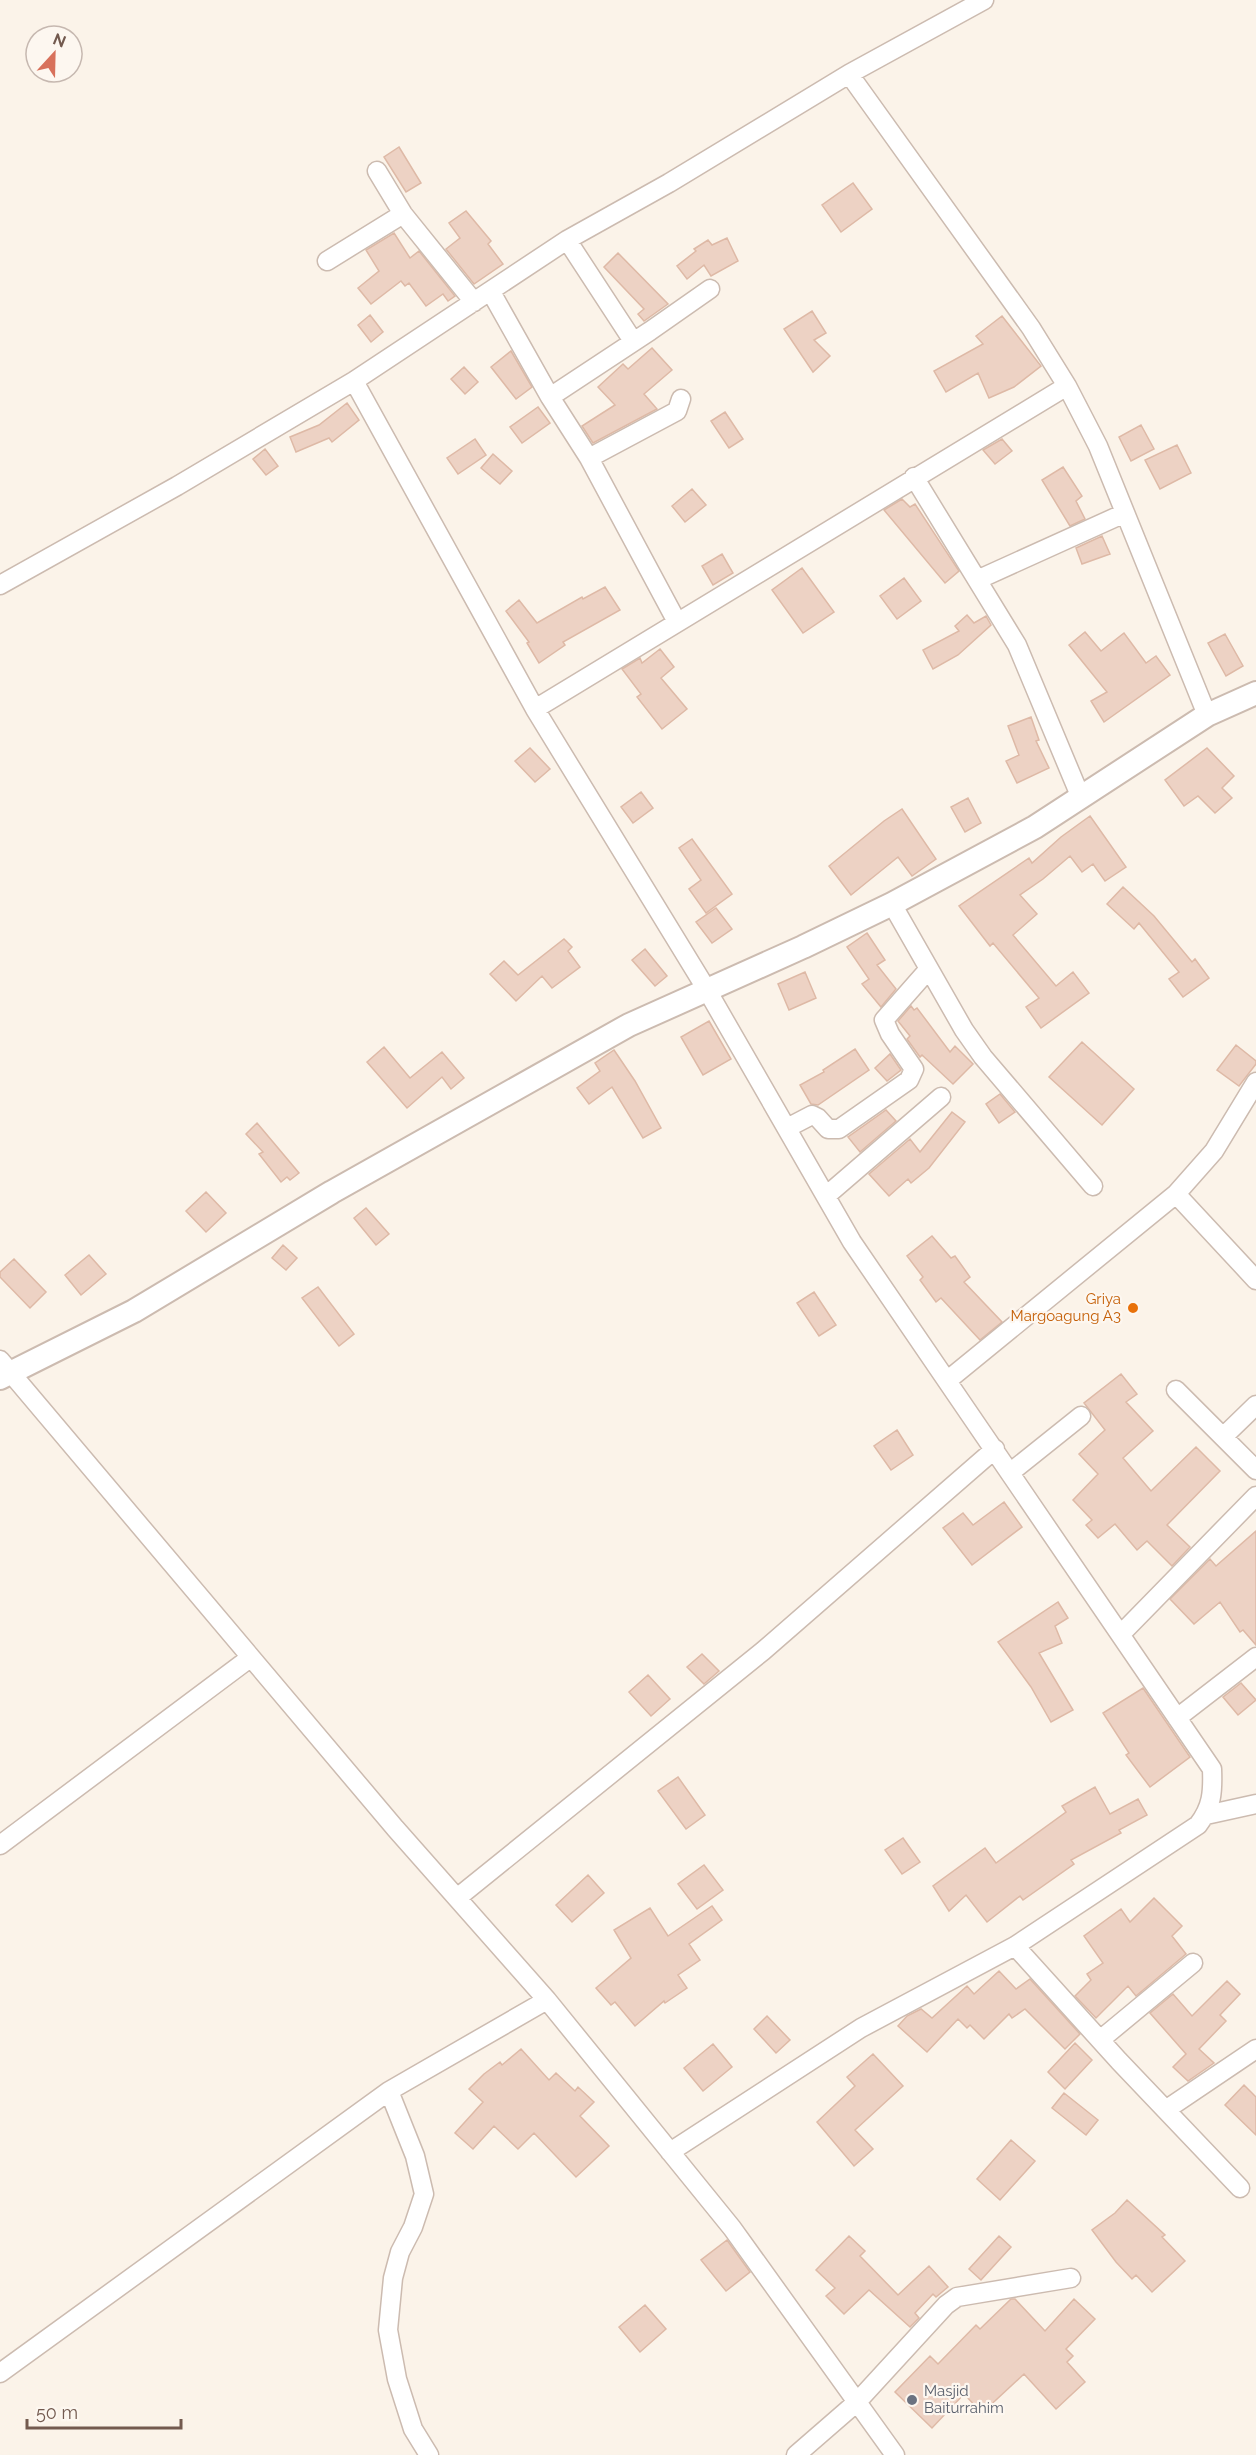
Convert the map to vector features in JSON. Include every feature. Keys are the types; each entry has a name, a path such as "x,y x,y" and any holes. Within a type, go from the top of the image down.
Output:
{"street":[{"path":"0,585 177,486 354,381 567,240 669,183 849,74 984,0"},
{"path":"849,74 1031,328 1066,386 1098,446 1207,715"},
{"path":"377,171 403,214 474,302"},
{"path":"327,261 403,214"},
{"path":"567,240 633,341"},
{"path":"550,397 710,289"},
{"path":"491,292 550,397 589,458 676,622"},
{"path":"354,381 535,709 707,990 852,1242 1212,1769 1214,1793 1206,1815 1198,1825 1015,1946 861,2028 670,2152"},
{"path":"535,709 1066,386"},
{"path":"589,458 677,411 681,399"},
{"path":"914,477 1017,645 1081,798"},
{"path":"977,580 1125,513"},
{"path":"895,2455 732,2228 547,2000 4,1370 134,1311 332,1192 629,1025 892,904 1035,827 1207,715 1256,693"},
{"path":"892,904 928,970 983,1057 1093,1186"},
{"path":"787,1128 812,1115 828,1129 839,1130 909,1080 914,1069 890,1034 884,1020 928,970"},
{"path":"948,1380 1176,1194 1214,1151 1256,1082"},
{"path":"826,1196 941,1097"},
{"path":"1176,1194 1256,1280"},
{"path":"1176,1390 1256,1470"},
{"path":"1223,1437 1256,1405"},
{"path":"1011,1472 1081,1416"},
{"path":"457,1898 763,1652 995,1449"},
{"path":"1121,1634 1256,1496"},
{"path":"1177,1718 1256,1657"},
{"path":"0,1845 250,1658"},
{"path":"1206,1815 1256,1804"},
{"path":"1015,1946 1240,2188"},
{"path":"1100,2040 1193,1963"},
{"path":"0,2373 389,2091 547,2000"},
{"path":"1167,2109 1256,2049"},
{"path":"389,2091 415,2156 424,2194 413,2227 400,2252 393,2278 388,2330 397,2379 412,2429 429,2455"},
{"path":"796,2455 857,2402 957,2297 1071,2278"}],"building":[{"path":"399,147 421,183 406,192 384,157"},
{"path":"853,183 872,209 841,232 822,205"},
{"path":"466,211 491,241 488,244 503,264 474,284 446,249 460,238 449,223"},
{"path":"394,233 410,258 419,251 455,296 448,301 443,294 426,306 409,283 405,286 401,281 371,304 358,288 379,271 366,250"},
{"path":"727,238 738,261 711,276 704,265 687,279 677,266 696,251 694,249 708,240 712,245"},
{"path":"618,253 668,304 644,321 638,314 644,309 604,267"},
{"path":"812,311 826,333 814,340 830,356 813,372 784,329"},
{"path":"370,315 383,332 371,342 358,325"},
{"path":"1002,316 1041,366 1014,387 989,398 978,373 946,392 934,371 983,344 976,336"},
{"path":"652,348 672,370 644,394 657,409 593,443 582,426 615,405 598,387 623,364 628,369"},
{"path":"511,351 532,387 516,399 491,367"},
{"path":"464,367 478,382 465,394 451,379"},
{"path":"347,403 359,420 332,442 329,438 296,452 290,437 319,425"},
{"path":"538,407 550,423 522,443 510,427"},
{"path":"725,412 743,439 729,448 711,421"},
{"path":"1141,425 1154,449 1131,461 1119,437"},
{"path":"475,439 486,455 458,474 447,458"},
{"path":"1002,439 1012,451 995,464 983,450"},
{"path":"1177,445 1191,473 1160,489 1145,460"},
{"path":"265,449 278,466 266,475 253,459"},
{"path":"493,454 512,471 500,484 481,468"},
{"path":"1063,467 1082,496 1076,501 1085,519 1070,526 1042,480"},
{"path":"692,489 706,505 685,522 672,506"},
{"path":"902,499 910,507 915,504 959,571 945,583 884,510"},
{"path":"1102,536 1110,554 1082,564 1076,548"},
{"path":"722,554 733,573 713,585 702,566"},
{"path":"802,568 834,612 803,633 772,590"},
{"path":"904,578 921,601 897,619 880,596"},
{"path":"605,587 620,610 563,642 565,645 539,663 527,643 529,642 506,611 519,600 537,623 582,597 583,599"},
{"path":"967,615 974,623 986,616 991,625 958,655 933,669 923,650 959,631 955,626"},
{"path":"1085,632 1101,651 1124,633 1146,663 1156,656 1170,675 1104,722 1091,701 1107,692 1069,645"},
{"path":"1225,634 1243,666 1226,676 1208,643"},
{"path":"660,649 674,667 661,678 687,709 662,729 637,697 641,694 622,669 640,658 642,663"},
{"path":"1031,717 1039,740 1036,741 1049,768 1017,783 1006,761 1019,755 1008,726"},
{"path":"530,748 550,769 535,782 515,761"},
{"path":"1207,748 1234,776 1222,788 1232,798 1215,813 1198,796 1184,806 1165,780"},
{"path":"641,792 653,808 633,823 621,807"},
{"path":"968,798 981,823 965,832 951,807"},
{"path":"902,809 936,859 912,876 898,857 851,895 829,866"},
{"path":"1090,816 1126,867 1105,881 1093,864 1082,872 1070,856 1020,895 1037,914 1013,935 1056,986 1073,972 1089,993 1041,1028 1026,1007 1039,998 993,943 990,946 959,906 1029,858 1032,863 1061,837"},
{"path":"692,839 732,894 706,913 689,889 701,880 679,848"},
{"path":"1123,887 1154,916 1192,962 1195,959 1209,978 1183,997 1169,979 1179,972 1139,923 1134,929 1107,904"},
{"path":"716,908 732,929 712,943 696,922"},
{"path":"867,933 885,960 877,965 896,989 881,1007 862,984 869,979 847,947"},
{"path":"564,939 572,947 568,951 580,967 552,988 542,976 516,1001 490,974 504,961 518,975"},
{"path":"645,949 667,976 655,986 632,960"},
{"path":"805,972 816,998 789,1010 778,984"},
{"path":"911,1006 914,1010 917,1008 950,1052 955,1046 973,1064 953,1084 922,1055 920,1057 907,1039 910,1036 898,1021"},
{"path":"709,1021 731,1059 703,1075 681,1037"},
{"path":"1082,1042 1134,1089 1102,1125 1049,1077"},
{"path":"1236,1045 1256,1061 1239,1086 1217,1070"},
{"path":"384,1047 410,1078 442,1052 464,1078 451,1089 442,1077 407,1108 367,1062"},
{"path":"855,1049 869,1070 818,1105 811,1104 800,1085 824,1072 823,1070"},
{"path":"614,1050 635,1081 661,1128 643,1138 612,1087 589,1104 577,1088 600,1071 595,1063"},
{"path":"890,1054 901,1070 887,1081 875,1068"},
{"path":"1000,1094 1015,1112 999,1123 986,1104"},
{"path":"886,1110 896,1121 860,1152 848,1137"},
{"path":"952,1112 965,1122 929,1168 911,1183 908,1179 889,1196 869,1174 910,1139 920,1152"},
{"path":"257,1123 299,1173 290,1180 287,1177 281,1182 259,1154 263,1152 246,1134"},
{"path":"206,1192 226,1213 206,1232 186,1211"},
{"path":"366,1208 389,1234 376,1245 354,1218"},
{"path":"932,1236 951,1258 955,1256 970,1277 964,1282 1002,1322 980,1340 941,1298 936,1302 920,1280 923,1277 907,1256"},
{"path":"283,1245 297,1258 286,1270 272,1258"},
{"path":"89,1255 106,1274 81,1295 65,1275"},
{"path":"14,1259 46,1292 30,1308 0,1277 0,1272"},
{"path":"318,1287 354,1334 339,1346 302,1298"},
{"path":"814,1292 836,1325 819,1336 797,1303"},
{"path":"1121,1374 1137,1394 1126,1402 1153,1431 1123,1458 1151,1491 1196,1447 1220,1471 1167,1525 1190,1547 1172,1566 1147,1541 1137,1550 1115,1524 1098,1538 1086,1525 1092,1520 1073,1500 1098,1474 1079,1454 1105,1430 1084,1403"},
{"path":"897,1430 913,1455 891,1470 874,1446"},
{"path":"1004,1502 1022,1527 972,1565 943,1528 963,1513 973,1525"},
{"path":"1256,1531 1256,1645 1243,1630 1240,1632 1220,1602 1194,1624 1170,1599 1210,1559 1216,1566"},
{"path":"1058,1602 1068,1618 1055,1626 1062,1643 1039,1653 1073,1710 1051,1722 1031,1687 998,1642"},
{"path":"702,1654 719,1671 704,1684 687,1667"},
{"path":"648,1675 670,1699 651,1716 629,1692"},
{"path":"1241,1683 1256,1700 1238,1715 1223,1697"},
{"path":"1143,1688 1190,1757 1150,1787 1126,1755 1129,1753 1103,1713"},
{"path":"678,1777 705,1815 686,1829 658,1791"},
{"path":"1095,1787 1110,1814 1138,1799 1147,1815 1119,1830 1121,1833 1071,1860 1074,1864 1023,1900 1020,1896 987,1922 966,1895 949,1911 933,1886 985,1848 996,1863 1066,1812 1062,1806"},
{"path":"903,1838 920,1862 902,1874 885,1850"},
{"path":"704,1865 723,1890 697,1909 678,1884"},
{"path":"588,1875 604,1893 572,1922 556,1905"},
{"path":"1154,1898 1182,1926 1172,1936 1186,1954 1136,1996 1128,1986 1096,2018 1075,1996 1091,1980 1087,1974 1103,1963 1084,1936 1121,1909 1130,1922"},
{"path":"712,1906 722,1920 689,1944 700,1960 678,1975 687,1988 665,2003 664,2001 635,2026 615,2002 611,2005 596,1988 631,1958 614,1930 650,1908 668,1936"},
{"path":"999,1971 1016,1989 1030,1979 1080,2034 1065,2049 1025,2009 1012,2018 1009,2014 984,2039 970,2025 967,2028 958,2019 927,2052 898,2026 907,2016 921,2009 932,2018 967,1986 974,1994"},
{"path":"1227,1981 1240,1994 1220,2015 1226,2021 1199,2049 1214,2063 1188,2081 1173,2067 1186,2054 1150,2013 1173,1994 1192,2016"},
{"path":"767,2016 790,2040 776,2053 754,2029"},
{"path":"1075,2043 1092,2060 1065,2089 1048,2072"},
{"path":"713,2044 732,2067 703,2091 684,2068"},
{"path":"521,2049 549,2080 556,2073 575,2091 578,2087 594,2102 580,2116 609,2146 576,2177 534,2133 518,2149 494,2126 473,2149 455,2133 483,2102 469,2089 484,2074 500,2062 502,2065"},
{"path":"873,2054 903,2086 855,2130 873,2149 854,2166 817,2122 855,2086 847,2077"},
{"path":"1244,2085 1256,2097 1256,2135 1225,2105"},
{"path":"1064,2093 1098,2120 1086,2135 1052,2108"},
{"path":"1011,2140 1035,2161 1000,2200 977,2179"},
{"path":"1127,2200 1165,2235 1162,2237 1185,2261 1152,2292 1136,2275 1132,2279 1092,2230 1115,2213"},
{"path":"849,2236 865,2251 860,2256 898,2295 929,2266 948,2287 936,2297 933,2294 915,2313 919,2318 910,2327 869,2290 844,2314 826,2296 835,2288 816,2270"},
{"path":"999,2236 1011,2247 981,2280 969,2269"},
{"path":"727,2240 750,2272 726,2291 701,2260"},
{"path":"1011,2299 1015,2299 1045,2331 1074,2299 1095,2319 1066,2349 1073,2356 1067,2362 1085,2382 1056,2409 1024,2374 982,2413 964,2394 932,2428 895,2392 930,2356 938,2364 976,2325 980,2329"},
{"path":"645,2305 666,2329 640,2352 619,2327"}],"place":[{"name":"Griya Margoagung A3","path":"1133,1308"},
{"name":"Masjid Baiturrahim","path":"912,2400"}]}
